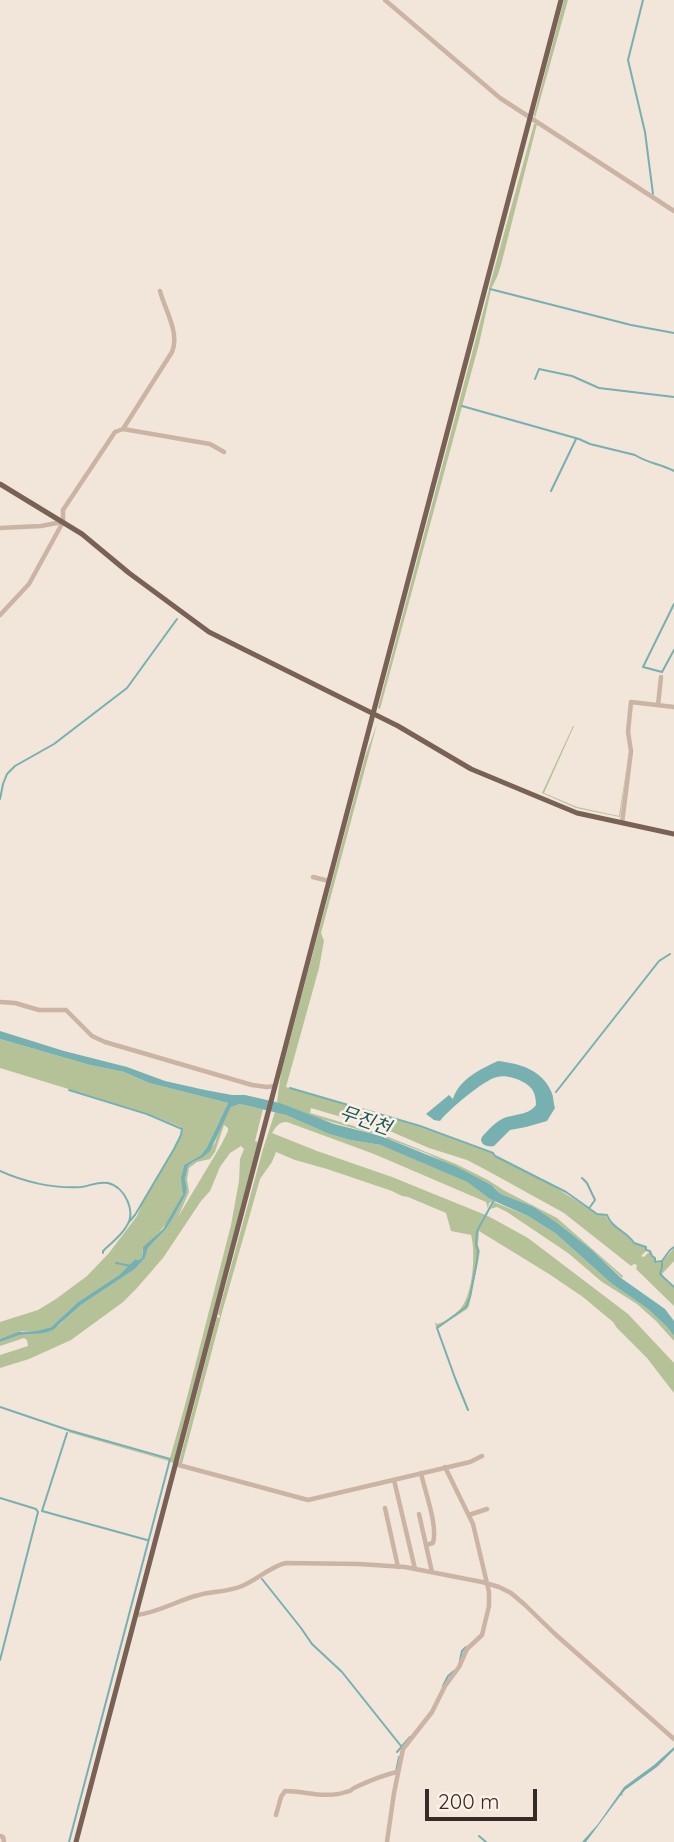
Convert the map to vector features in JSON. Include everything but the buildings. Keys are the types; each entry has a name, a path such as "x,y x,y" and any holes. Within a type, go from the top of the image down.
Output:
{"main road":[{"path":"76,1842 561,0"},
{"path":"0,484 82,534 129,573 209,632 397,726 471,769 577,813 674,834"}],"street":[{"path":"385,0 475,78 531,119 674,211"},
{"path":"122,429 176,343 160,291"},
{"path":"0,615 29,584 63,522 63,510 115,432 122,429 210,444 224,452"},
{"path":"0,528 63,522"},
{"path":"658,705 661,677"},
{"path":"622,822 631,751 628,732 631,702 674,707"},
{"path":"313,877 329,881"},
{"path":"0,1002 39,1010 66,1010 92,1036 105,1042 274,1089"},
{"path":"175,1464 308,1500 470,1462 482,1456"},
{"path":"387,1842 403,1749 432,1712 467,1649 484,1631 489,1606 487,1583 469,1515 445,1467"},
{"path":"421,1473 435,1542 426,1545"},
{"path":"394,1480 415,1569"},
{"path":"385,1508 398,1567"},
{"path":"469,1515 487,1509"},
{"path":"419,1514 432,1572"},
{"path":"136,1615 195,1596 232,1590 257,1579 282,1563 398,1567 487,1583 511,1593 674,1739"},
{"path":"276,1815 285,1791 339,1794 397,1772"},
{"path":"0,1836 4,1842"}],"green space":[{"path":"564,0 568,0 535,118 534,115"},
{"path":"534,124 537,124 501,265 491,289 489,288"},
{"path":"489,289 491,290 479,344 380,709 379,704"},
{"path":"377,724 321,933 324,941 319,968 286,1087 420,1127 493,1154 550,1184 597,1214 606,1216 611,1224 633,1243 646,1247 641,1256 644,1257 650,1251 655,1263 662,1262 674,1248 674,1261 662,1274 674,1287 674,1306 636,1269 637,1265 631,1266 564,1213 467,1160 392,1132 311,1108 310,1113 381,1134 456,1164 488,1180 557,1218 623,1276 622,1278 592,1250 534,1207 501,1194 495,1188 428,1154 381,1136 314,1117 277,1102 281,1073 365,757"},
{"path":"573,726 544,793 577,807 619,816 629,752 620,817 576,808 542,793"},
{"path":"0,1039 228,1103 207,1147 201,1155 184,1165 183,1189 177,1209 142,1250 142,1258 135,1259 119,1275 78,1302 51,1327 22,1331 0,1339 0,1322 38,1310 56,1299 87,1276 109,1253 137,1216 183,1130 147,1113 0,1068"},
{"path":"239,1104 263,1109 255,1141 258,1142 174,1463 170,1462 170,1458 231,1225 240,1159 244,1149 241,1146 230,1153 220,1167 210,1191 163,1258 123,1302 71,1340 29,1359 0,1368 0,1355 28,1346 24,1338 0,1346 0,1342 58,1326 81,1305 135,1269 145,1258 148,1248 166,1229 185,1196 188,1166 202,1158 215,1143 231,1107","holes":["224,1125 228,1128 221,1145 178,1217 189,1192 189,1168 197,1162 210,1159"]},
{"path":"275,1112 329,1134 381,1145 467,1182 493,1201 489,1203 488,1209 486,1202 374,1154 287,1122 277,1126 272,1133 488,1216 528,1238 628,1314 674,1363 674,1393 647,1358 613,1322 583,1297 479,1231 480,1251 469,1306 436,1328 435,1322 443,1322 453,1316 465,1302 471,1283 473,1262 471,1235 451,1231 446,1213 392,1191 276,1152 260,1179 182,1464 179,1463"},
{"path":"494,1202 528,1216 555,1233 612,1284 648,1309 667,1327 674,1336 674,1341 637,1304 602,1282 568,1253 507,1212 497,1207 490,1209"},
{"path":"68,1432 169,1460 169,1461"}],"water":[{"path":"0,1031 127,1067 165,1081 280,1103 334,1124 381,1136 457,1167 491,1185 501,1194 534,1207 592,1250 621,1278 665,1309 674,1321 674,1336 648,1309 612,1284 555,1233 528,1216 490,1199 467,1182 381,1145 329,1134 286,1115 239,1104 231,1107 210,1151 188,1166 185,1196 166,1229 148,1248 145,1258 135,1269 81,1305 53,1330 20,1335 0,1342 0,1339 18,1332 51,1327 78,1302 119,1275 135,1259 142,1258 143,1247 163,1229 183,1194 181,1178 184,1165 201,1155 207,1147 228,1103 0,1039"},
{"path":"498,1061 529,1069 542,1077 552,1093 555,1108 547,1121 510,1130 494,1146 483,1144 482,1137 498,1122 526,1112 536,1105 535,1094 529,1086 517,1079 503,1076 491,1079 476,1089 440,1121 426,1114 449,1095 453,1099 460,1086 471,1076"},
{"path":"674,1747 657,1767 625,1790 586,1842 582,1842 624,1787"}],"waterway":[{"path":"643,0 628,60 645,132 653,194"},
{"path":"490,289 631,325 674,333"},
{"path":"535,379 539,369 572,376 599,388 674,397"},
{"path":"462,406 635,455 674,471"},
{"path":"551,491 576,439"},
{"path":"674,604 643,667 662,672 674,650"},
{"path":"0,799 7,774 15,766 54,744 127,688 177,619"},
{"path":"556,1092 659,961 670,954"},
{"name":"무진천","path":"290,1088 420,1126 493,1153 566,1192 597,1214 607,1215 634,1243 646,1247 655,1262 662,1261 674,1247"},
{"path":"69,1090 147,1114 182,1129 174,1149 129,1222"},
{"path":"0,1171 50,1186 81,1187 108,1183 120,1189 130,1208 129,1221 103,1253"},
{"path":"582,1178 595,1200 590,1207"},
{"path":"468,1410 437,1328 466,1307 477,1261 477,1231 494,1200"},
{"path":"662,1261 660,1274 674,1287"},
{"path":"116,1263 131,1266"},
{"path":"0,1407 68,1430 170,1459 169,1462"},
{"path":"67,1433 42,1511 147,1540"},
{"path":"69,1842 169,1463"},
{"path":"0,1498 36,1509 38,1512 0,1660"},
{"path":"262,1579 312,1644 342,1672 401,1746"},
{"path":"460,1660 466,1647"},
{"path":"443,1686 454,1671"},
{"path":"397,1752 410,1737"},
{"path":"396,1772 399,1757"},
{"path":"479,1836 486,1842"}]}
